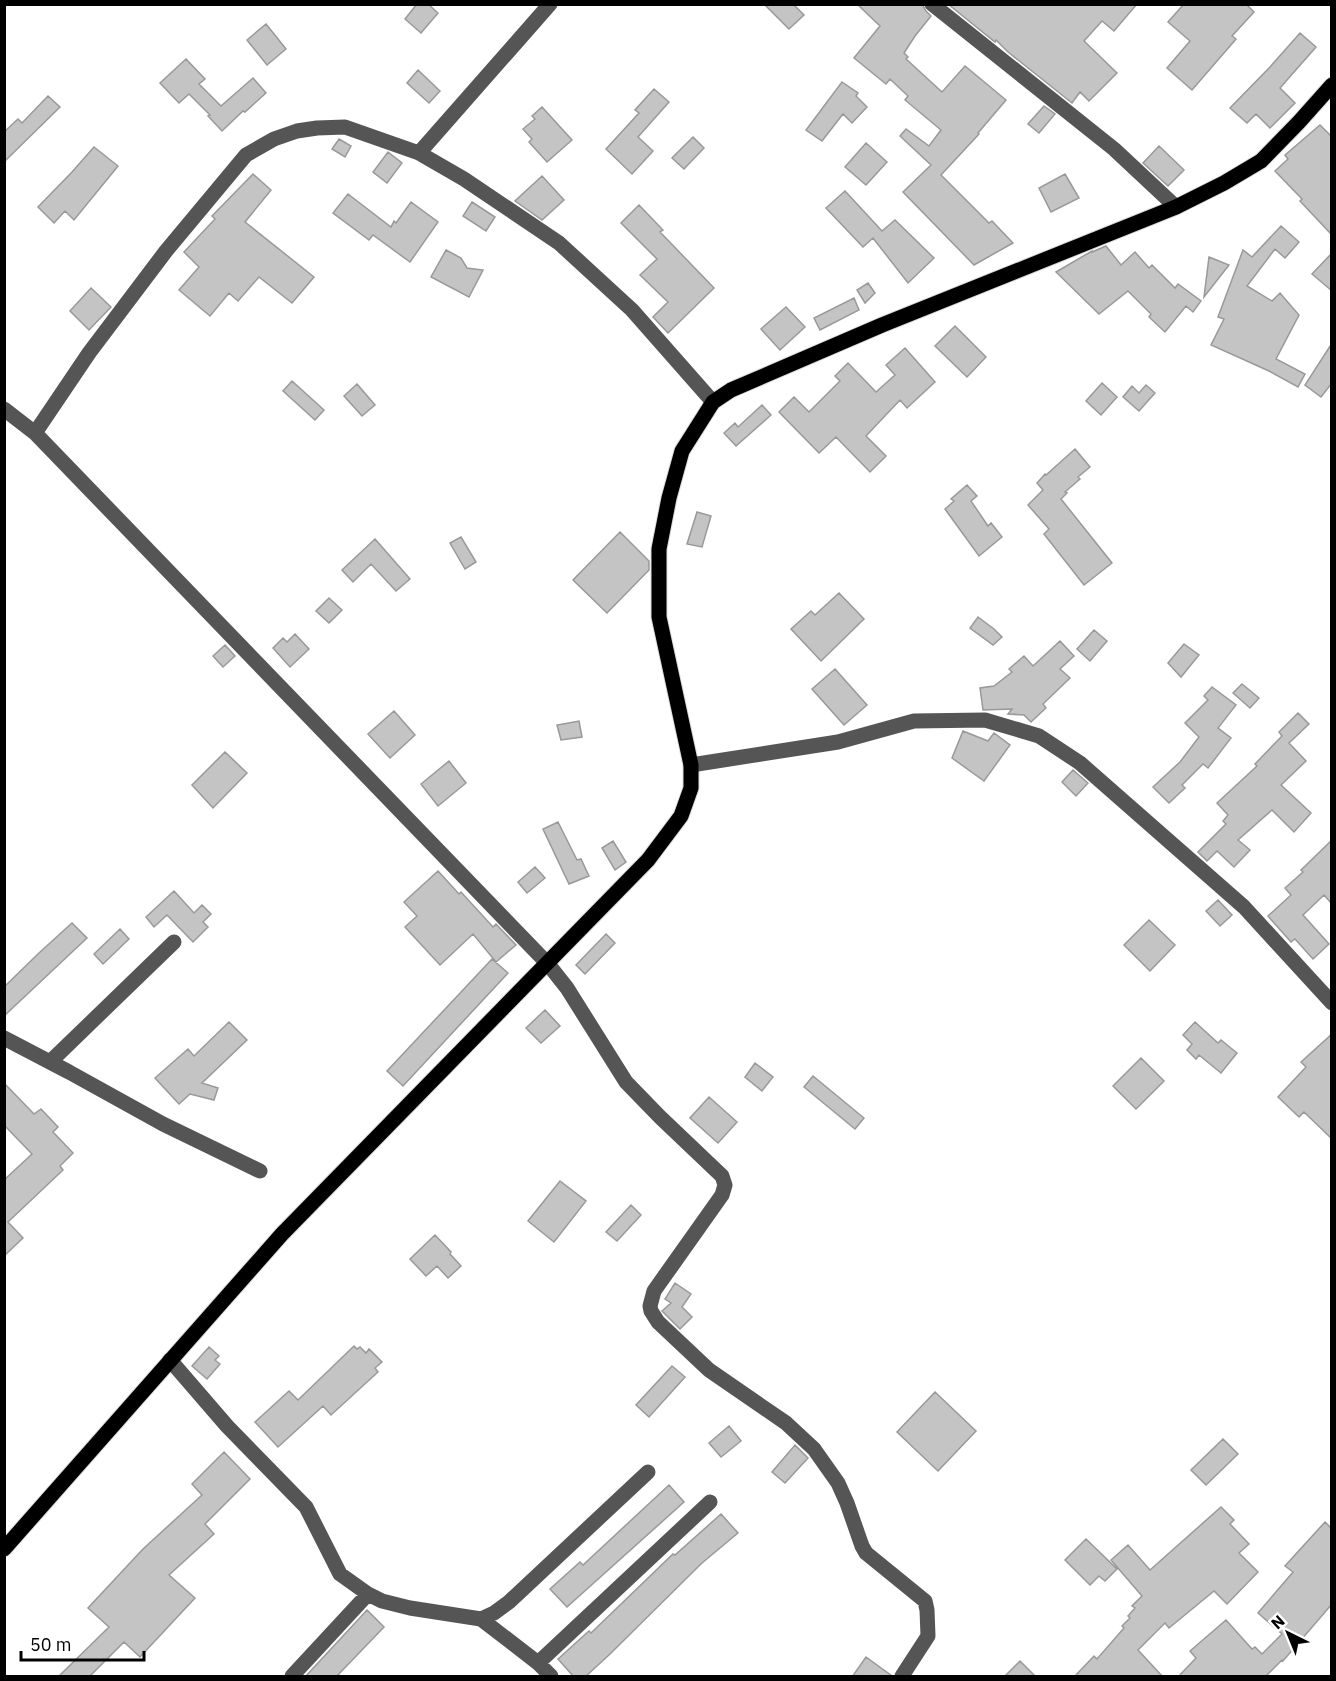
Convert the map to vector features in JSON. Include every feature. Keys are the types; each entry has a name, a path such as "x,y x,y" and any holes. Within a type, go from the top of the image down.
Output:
{"main road":[{"path":"4,1549 282,1234 648,860 681,816 691,788 691,765 659,617 659,549 669,498 682,451 713,402 732,390 882,326 1176,207 1224,183 1261,161 1332,86"}],"street":[{"path":"419,153 550,4"},
{"path":"932,4 1114,149 1176,207"},
{"path":"35,433 166,250 246,155 297,131 317,128 345,127 419,153 464,179 559,243 632,310 713,402"},
{"path":"4,409 35,433 548,964 567,988 626,1082 660,1118 722,1176 725,1185 722,1195 654,1291 651,1311 658,1322 709,1371 786,1423 814,1449 838,1483 848,1503 866,1554 925,1601 928,1636 902,1677"},
{"path":"691,765 838,742 914,721 985,720 1039,736 1080,763 1244,907 1332,1003"},
{"path":"50,1062 174,942"},
{"path":"4,1038 163,1125 260,1171"},
{"path":"170,1360 227,1426 306,1506 340,1574 382,1601 410,1608 481,1619 538,1663 551,1677"},
{"path":"481,1619 509,1602 648,1472"},
{"path":"538,1663 710,1502"},
{"path":"292,1677 368,1594"}],"building":[{"path":"417,4 428,4 438,13 421,33 405,19"},
{"path":"764,4 793,4 804,15 789,29"},
{"path":"857,4 922,4 931,16 904,53 908,57 906,59 942,92 965,66 1006,100 979,134 941,175 989,223 992,221 1013,243 974,265 903,192 931,165 900,136 906,129 929,146 941,130 905,100 908,96 890,79 886,84 854,58 880,26"},
{"path":"948,4 1137,4 1114,31 1102,21 1084,41 1117,73 1089,101 1080,92 1072,103 996,40 995,42"},
{"path":"1184,4 1246,4 1254,12 1232,36 1236,39 1192,90 1167,68 1190,41 1168,22"},
{"path":"266,24 286,49 267,65 247,40"},
{"path":"1300,33 1316,47 1280,88 1295,103 1270,128 1256,114 1247,123 1230,108"},
{"path":"186,59 205,79 199,84 221,106 253,78 266,93 222,131 189,94 179,103 160,83"},
{"path":"418,70 440,91 429,103 407,83"},
{"path":"842,82 858,93 856,96 867,107 852,123 843,114 822,141 806,130"},
{"path":"654,89 669,102 638,137 653,151 632,174 606,149 639,113 635,110"},
{"path":"48,96 60,107 4,162 4,132 18,119 22,123"},
{"path":"1044,106 1055,114 1039,133 1028,124"},
{"path":"542,107 572,140 547,162 529,142 532,139 523,129 535,119 532,116"},
{"path":"1320,125 1332,137 1332,235 1275,171 1288,159 1285,155"},
{"path":"693,137 704,148 684,169 672,158"},
{"path":"339,139 351,146 345,157 332,149"},
{"path":"866,143 887,162 866,185 845,167"},
{"path":"1159,146 1184,170 1168,186 1143,163"},
{"path":"94,147 118,166 74,220 65,211 54,223 38,207"},
{"path":"388,152 402,163 387,183 373,172"},
{"path":"253,174 271,190 245,222 314,277 292,303 259,277 238,301 229,293 210,316 179,290 199,267 184,252 215,219 212,216"},
{"path":"1065,174 1079,198 1051,212 1039,188"},
{"path":"542,176 564,200 542,220 515,201"},
{"path":"845,191 882,231 895,220 934,258 908,283 873,238 863,247 826,208"},
{"path":"348,194 391,227 411,202 438,222 410,262 373,235 369,240 333,213"},
{"path":"472,202 495,217 486,231 463,216"},
{"path":"639,205 663,230 660,232 714,288 668,333 653,317 668,302 640,275 657,259 621,223"},
{"path":"1281,226 1299,242 1285,258 1275,249 1247,286 1272,301 1280,293 1299,315 1276,359 1305,374 1298,387 1269,371 1211,345 1224,319 1218,317 1243,250 1252,257"},
{"path":"1106,246 1121,265 1135,252 1149,268 1152,265 1175,288 1178,284 1201,301 1193,312 1186,306 1165,332 1149,317 1151,314 1128,291 1099,314 1056,272 1092,251"},
{"path":"446,250 461,258 467,268 483,270 469,297 431,277"},
{"path":"1332,253 1332,291 1312,274"},
{"path":"1209,257 1229,265 1204,297"},
{"path":"868,283 875,293 865,303 857,290"},
{"path":"91,288 111,307 89,330 70,311"},
{"path":"854,298 859,310 820,330 814,318"},
{"path":"786,307 805,327 780,350 761,329"},
{"path":"955,326 986,357 967,377 935,346"},
{"path":"1332,343 1332,383 1321,397 1305,385"},
{"path":"905,348 935,382 907,408 900,400 866,436 886,456 870,472 836,437 819,453 779,412 794,397 809,412 840,381 835,376 848,363 876,392 895,375 886,365"},
{"path":"292,381 324,410 315,420 283,391"},
{"path":"1102,383 1117,397 1101,415 1086,401"},
{"path":"357,384 375,405 362,416 344,396"},
{"path":"1146,385 1155,393 1139,411 1123,397 1132,386 1139,393"},
{"path":"762,405 771,415 736,446 724,433 735,423 738,427"},
{"path":"1075,449 1090,467 1078,477 1080,479 1065,492 1067,493 1061,499 1112,563 1084,585 1044,534 1049,529 1028,505 1043,490 1037,483"},
{"path":"967,485 977,496 971,501 988,526 991,523 1002,537 979,556 945,509 954,501 951,499"},
{"path":"697,512 711,516 702,547 687,544"},
{"path":"620,532 649,561 649,570 607,613 573,580"},
{"path":"461,537 476,562 465,569 450,543"},
{"path":"375,539 410,579 396,591 371,564 353,582 342,570"},
{"path":"839,593 864,619 821,661 791,629 811,611 815,615"},
{"path":"329,598 342,610 329,623 316,611"},
{"path":"978,617 1002,637 993,645 970,628"},
{"path":"1094,630 1107,641 1090,661 1077,649"},
{"path":"295,634 309,649 290,667 273,648 283,638 287,642"},
{"path":"1060,641 1074,656 1060,669 1070,678 1043,704 1046,708 1031,722 1024,715 1008,714 1012,709 983,710 980,688 994,686 1012,672 1009,669 1024,656 1033,666"},
{"path":"1184,644 1199,655 1181,677 1168,663"},
{"path":"225,645 235,656 223,667 213,656"},
{"path":"835,669 867,705 844,725 812,689"},
{"path":"1242,684 1259,698 1250,708 1233,693"},
{"path":"1212,687 1236,705 1218,728 1231,738 1208,768 1203,764 1182,785 1185,788 1169,803 1153,787 1180,762 1199,737 1185,723 1208,700 1204,696"},
{"path":"394,711 415,735 390,758 368,734"},
{"path":"1298,713 1309,724 1289,743 1306,761 1281,785 1311,813 1294,832 1272,810 1238,840 1250,850 1234,867 1217,851 1207,861 1198,852 1226,824 1223,821 1228,815 1217,803 1257,766 1255,764 1282,736 1279,732"},
{"path":"579,721 582,737 561,740 557,725"},
{"path":"963,731 988,741 994,733 1010,745 984,781 952,758"},
{"path":"225,752 247,773 213,808 192,785"},
{"path":"449,761 466,783 438,806 421,784"},
{"path":"1073,770 1088,783 1076,796 1062,782"},
{"path":"558,822 577,860 581,859 589,876 569,884 543,829"},
{"path":"1332,840 1332,904 1324,895 1303,915 1329,944 1313,959 1295,939 1291,942 1268,916 1291,895 1285,888"},
{"path":"613,841 626,862 615,870 602,848"},
{"path":"535,867 545,878 527,893 518,882"},
{"path":"438,871 493,927 496,924 516,945 496,962 473,934 440,965 405,927 417,916 404,902"},
{"path":"174,891 194,913 202,905 211,914 203,922 208,927 193,942 167,915 154,927 146,917"},
{"path":"1218,900 1232,915 1220,926 1206,911"},
{"path":"1149,920 1175,945 1150,971 1124,945"},
{"path":"72,923 87,938 4,1016 4,987"},
{"path":"120,929 129,939 103,964 94,954"},
{"path":"606,934 615,943 585,974 576,965"},
{"path":"492,959 508,973 403,1086 387,1071"},
{"path":"545,1010 560,1026 541,1043 526,1028"},
{"path":"229,1022 247,1040 202,1083 218,1088 214,1100 190,1094 179,1104 155,1078 188,1049 194,1056"},
{"path":"1195,1022 1218,1043 1221,1040 1237,1053 1221,1073 1199,1055 1196,1059 1187,1050 1192,1044 1183,1035"},
{"path":"1332,1034 1332,1139 1304,1112 1299,1117 1278,1097 1306,1067 1301,1062"},
{"path":"1141,1058 1164,1081 1136,1109 1113,1086"},
{"path":"755,1063 773,1077 762,1091 745,1077"},
{"path":"813,1076 864,1118 855,1129 804,1087"},
{"path":"4,1083 34,1114 41,1109 58,1127 53,1132 73,1153 60,1166 63,1170 8,1222 23,1238 4,1256 4,1180 32,1154 4,1125"},
{"path":"709,1097 737,1122 718,1143 690,1118"},
{"path":"560,1181 586,1201 554,1242 528,1221"},
{"path":"631,1205 641,1215 617,1241 606,1232"},
{"path":"435,1235 461,1266 448,1278 437,1266 426,1276 410,1259"},
{"path":"675,1283 691,1294 682,1307 692,1317 680,1329 662,1311 671,1303 665,1299"},
{"path":"354,1346 357,1349 360,1347 366,1353 369,1349 382,1362 375,1368 378,1372 331,1415 323,1406 278,1447 255,1422 289,1391 298,1400"},
{"path":"209,1347 219,1356 215,1360 220,1364 207,1379 192,1366"},
{"path":"672,1366 685,1377 649,1417 636,1405"},
{"path":"935,1392 976,1431 938,1471 897,1432"},
{"path":"729,1426 741,1441 721,1457 709,1443"},
{"path":"1223,1439 1238,1454 1206,1485 1191,1470"},
{"path":"795,1445 808,1458 785,1483 772,1472"},
{"path":"224,1452 250,1479 205,1524 214,1534 169,1575 195,1598 140,1657 124,1642 89,1677 58,1677 109,1627 88,1608 143,1549 202,1495 192,1484"},
{"path":"669,1485 684,1502 567,1607 550,1589 580,1562 583,1565"},
{"path":"1221,1507 1234,1520 1230,1524 1249,1544 1239,1553 1258,1572 1227,1604 1214,1591 1169,1628 1165,1623 1138,1650 1163,1677 1074,1677 1094,1656 1097,1659 1124,1628 1122,1626 1130,1618 1128,1616 1135,1608 1132,1606 1142,1596 1111,1560 1128,1545 1150,1570"},
{"path":"721,1514 738,1533 702,1563 585,1677 574,1677 558,1659 589,1631 591,1633 673,1554 675,1555"},
{"path":"1325,1522 1332,1529 1332,1604 1283,1661 1265,1677 1178,1677 1196,1658 1190,1651 1226,1620 1252,1649 1255,1647 1262,1654 1282,1634 1258,1613 1293,1572 1285,1566"},
{"path":"1086,1539 1117,1569 1105,1581 1099,1576 1090,1585 1065,1560"},
{"path":"367,1610 384,1627 336,1677 305,1677"},
{"path":"866,1657 892,1676 892,1677 852,1677"},
{"path":"1020,1661 1036,1677 1004,1677"}]}
